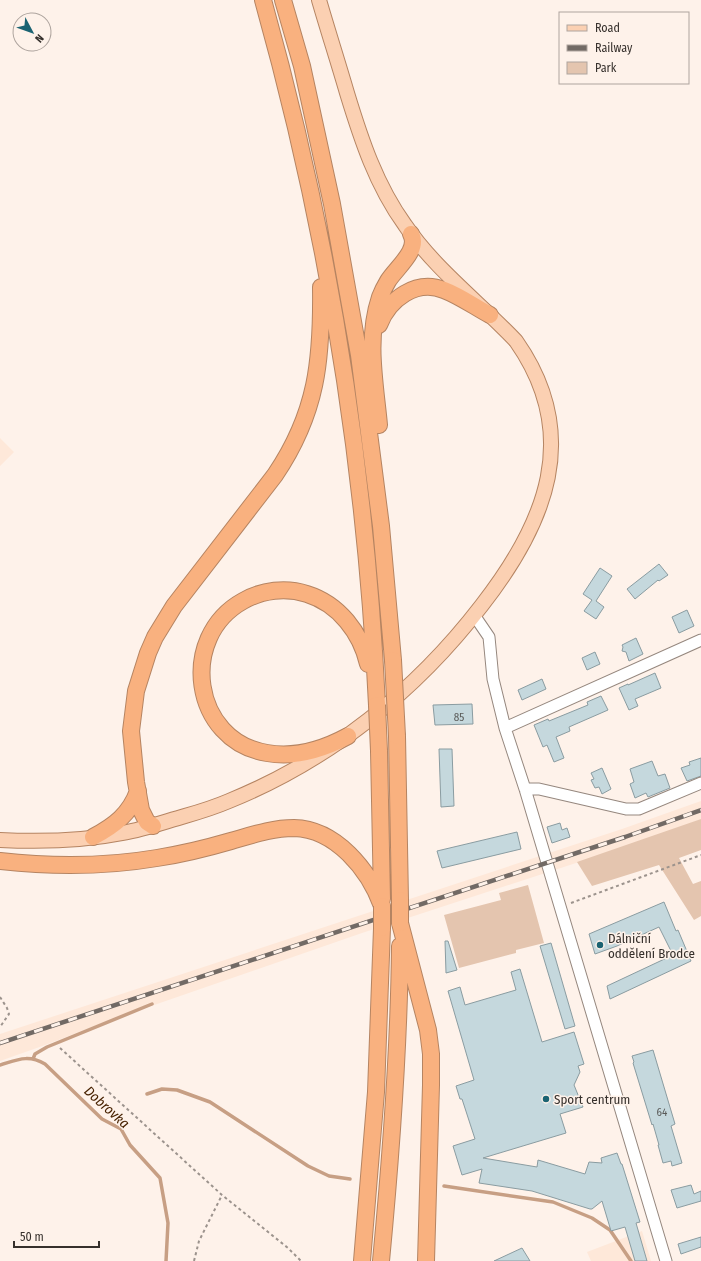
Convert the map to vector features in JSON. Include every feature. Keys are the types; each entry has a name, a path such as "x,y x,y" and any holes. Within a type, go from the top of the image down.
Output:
{"highway":[{"path":"263,0 283,70 314,207 340,351 354,453 366,559 379,751 382,928 376,1092 362,1261"},
{"path":"283,0 302,66 332,204 359,355 381,526 393,660 397,736 400,1000 395,1093 381,1261"},
{"path":"153,826 147,822 144,817 134,764 132,731 136,691 148,654 158,632 174,606 259,497 285,461 301,431 313,396 319,354 321,306 320,266 314,207"},
{"path":"381,526 381,446 372,358 373,330 377,306 387,281 413,247 414,240 411,234"},
{"path":"372,358 375,337 383,316 395,300 415,288 430,287 444,290 490,315"},
{"path":"348,736 338,742 316,750 292,754 267,753 251,748 237,741 221,727 209,709 205,699 201,675 203,651 220,619 239,603 249,597 272,591 297,591 320,599 349,623 357,634 363,647 373,676"},
{"path":"93,837 122,818 132,805 138,791"},
{"path":"0,861 84,866 125,863 195,851 273,829 295,828 316,833 332,841 348,853 368,876 382,906"},
{"path":"400,923 428,1030 431,1054 432,1085 426,1261"}],"main road":[{"path":"0,840 62,840 122,833 153,826 228,802 263,786 322,754 371,719 416,680 443,653 500,582 516,558 531,528 543,498 549,470 551,447 550,423 547,407 535,373 516,341 433,258 411,234 391,205 373,169 360,134 318,0"}],"street":[{"path":"474,615 489,637 493,679 505,728 525,789 559,908 666,1261"},
{"path":"505,728 701,640"},
{"path":"525,789 539,790 626,809 639,809 701,783"}],"path":[{"path":"559,908 701,855"},
{"path":"0,997 9,1014 0,1027"},
{"path":"60,1048 222,1195 288,1248 301,1261"},
{"path":"194,1261 199,1240 222,1195"}],"shaded area":[{"path":"0,438 14,452 0,466"},
{"path":"701,801 701,819 691,823 628,846 362,933 105,1022 0,1061 0,1034 622,829"},
{"path":"642,1231 651,1261 591,1261 587,1252"}],"green space":[{"path":"701,819 701,850 679,858 693,884 701,881 701,916 694,920 659,865 592,886 577,862"},
{"path":"528,885 544,943 516,950 516,953 459,968 444,915 501,900 499,893"}],"building":[{"path":"659,564 668,575 659,581 658,580 635,599 627,589"},
{"path":"600,568 612,576 596,601 604,607 596,619 584,611 592,600 583,594"},
{"path":"687,610 694,626 679,633 672,617"},
{"path":"636,638 643,654 629,661 626,652 622,651 622,645"},
{"path":"595,652 600,664 587,670 582,658"},
{"path":"655,673 661,688 635,699 638,706 629,710 619,688"},
{"path":"542,679 546,689 522,700 518,690"},
{"path":"601,696 608,710 569,727 570,731 556,737 564,758 554,762 547,745 543,747 534,725 548,719 549,721 588,705 587,702"},
{"path":"472,704 473,724 435,725 433,705"},
{"path":"439,749 452,749 454,806 441,807"},
{"path":"701,758 701,776 687,781 681,768 690,765 689,762"},
{"path":"652,761 658,776 665,774 670,788 648,797 646,793 635,798 630,784 634,782 630,769"},
{"path":"602,768 611,789 602,794 599,787 595,788 591,780 594,779 591,773"},
{"path":"560,823 562,830 567,828 570,837 552,843 547,827"},
{"path":"517,832 521,849 442,868 437,851"},
{"path":"664,902 691,961 610,999 607,986 673,955 659,927 595,954 589,934"},
{"path":"445,941 448,941 457,970 446,973"},
{"path":"551,943 575,1026 565,1029 540,946"},
{"path":"520,969 542,1042 574,1032 584,1064 578,1066 580,1072 574,1085 583,1107 560,1114 566,1133 483,1158 537,1167 538,1160 585,1174 589,1162 602,1163 601,1158 617,1153 622,1164 640,1222 636,1223 647,1261 635,1261 625,1227 611,1231 602,1201 590,1209 532,1191 479,1183 482,1169 462,1175 453,1146 475,1139 462,1099 460,1099 456,1086 474,1080 448,991 460,987 465,1005 516,990 511,972"},
{"path":"653,1050 675,1124 671,1126 682,1163 672,1166 671,1161 663,1163 653,1124 652,1125 633,1063 632,1056"},
{"path":"691,1185 694,1194 701,1191 701,1201 677,1208 671,1190"},
{"path":"701,1237 701,1247 681,1254 678,1244"},
{"path":"522,1248 530,1261 494,1261"}],"waterway":[{"path":"33,1059 35,1054 47,1047 152,1004"},
{"name":"Dobrovka","path":"0,1065 22,1059 33,1059 45,1064 102,1119 121,1129 130,1145 160,1178 168,1223 166,1261"},
{"path":"147,1094 162,1089 177,1090 210,1102 308,1166 329,1176 350,1179"},
{"path":"444,1186 553,1202 592,1218 610,1230 631,1261"}],"railway":[{"path":"0,1043 625,837 701,810"}],"place":[{"name":"Dálniční oddělení Brodce","path":"600,945"},
{"name":"Sport centrum","path":"546,1099"}]}
